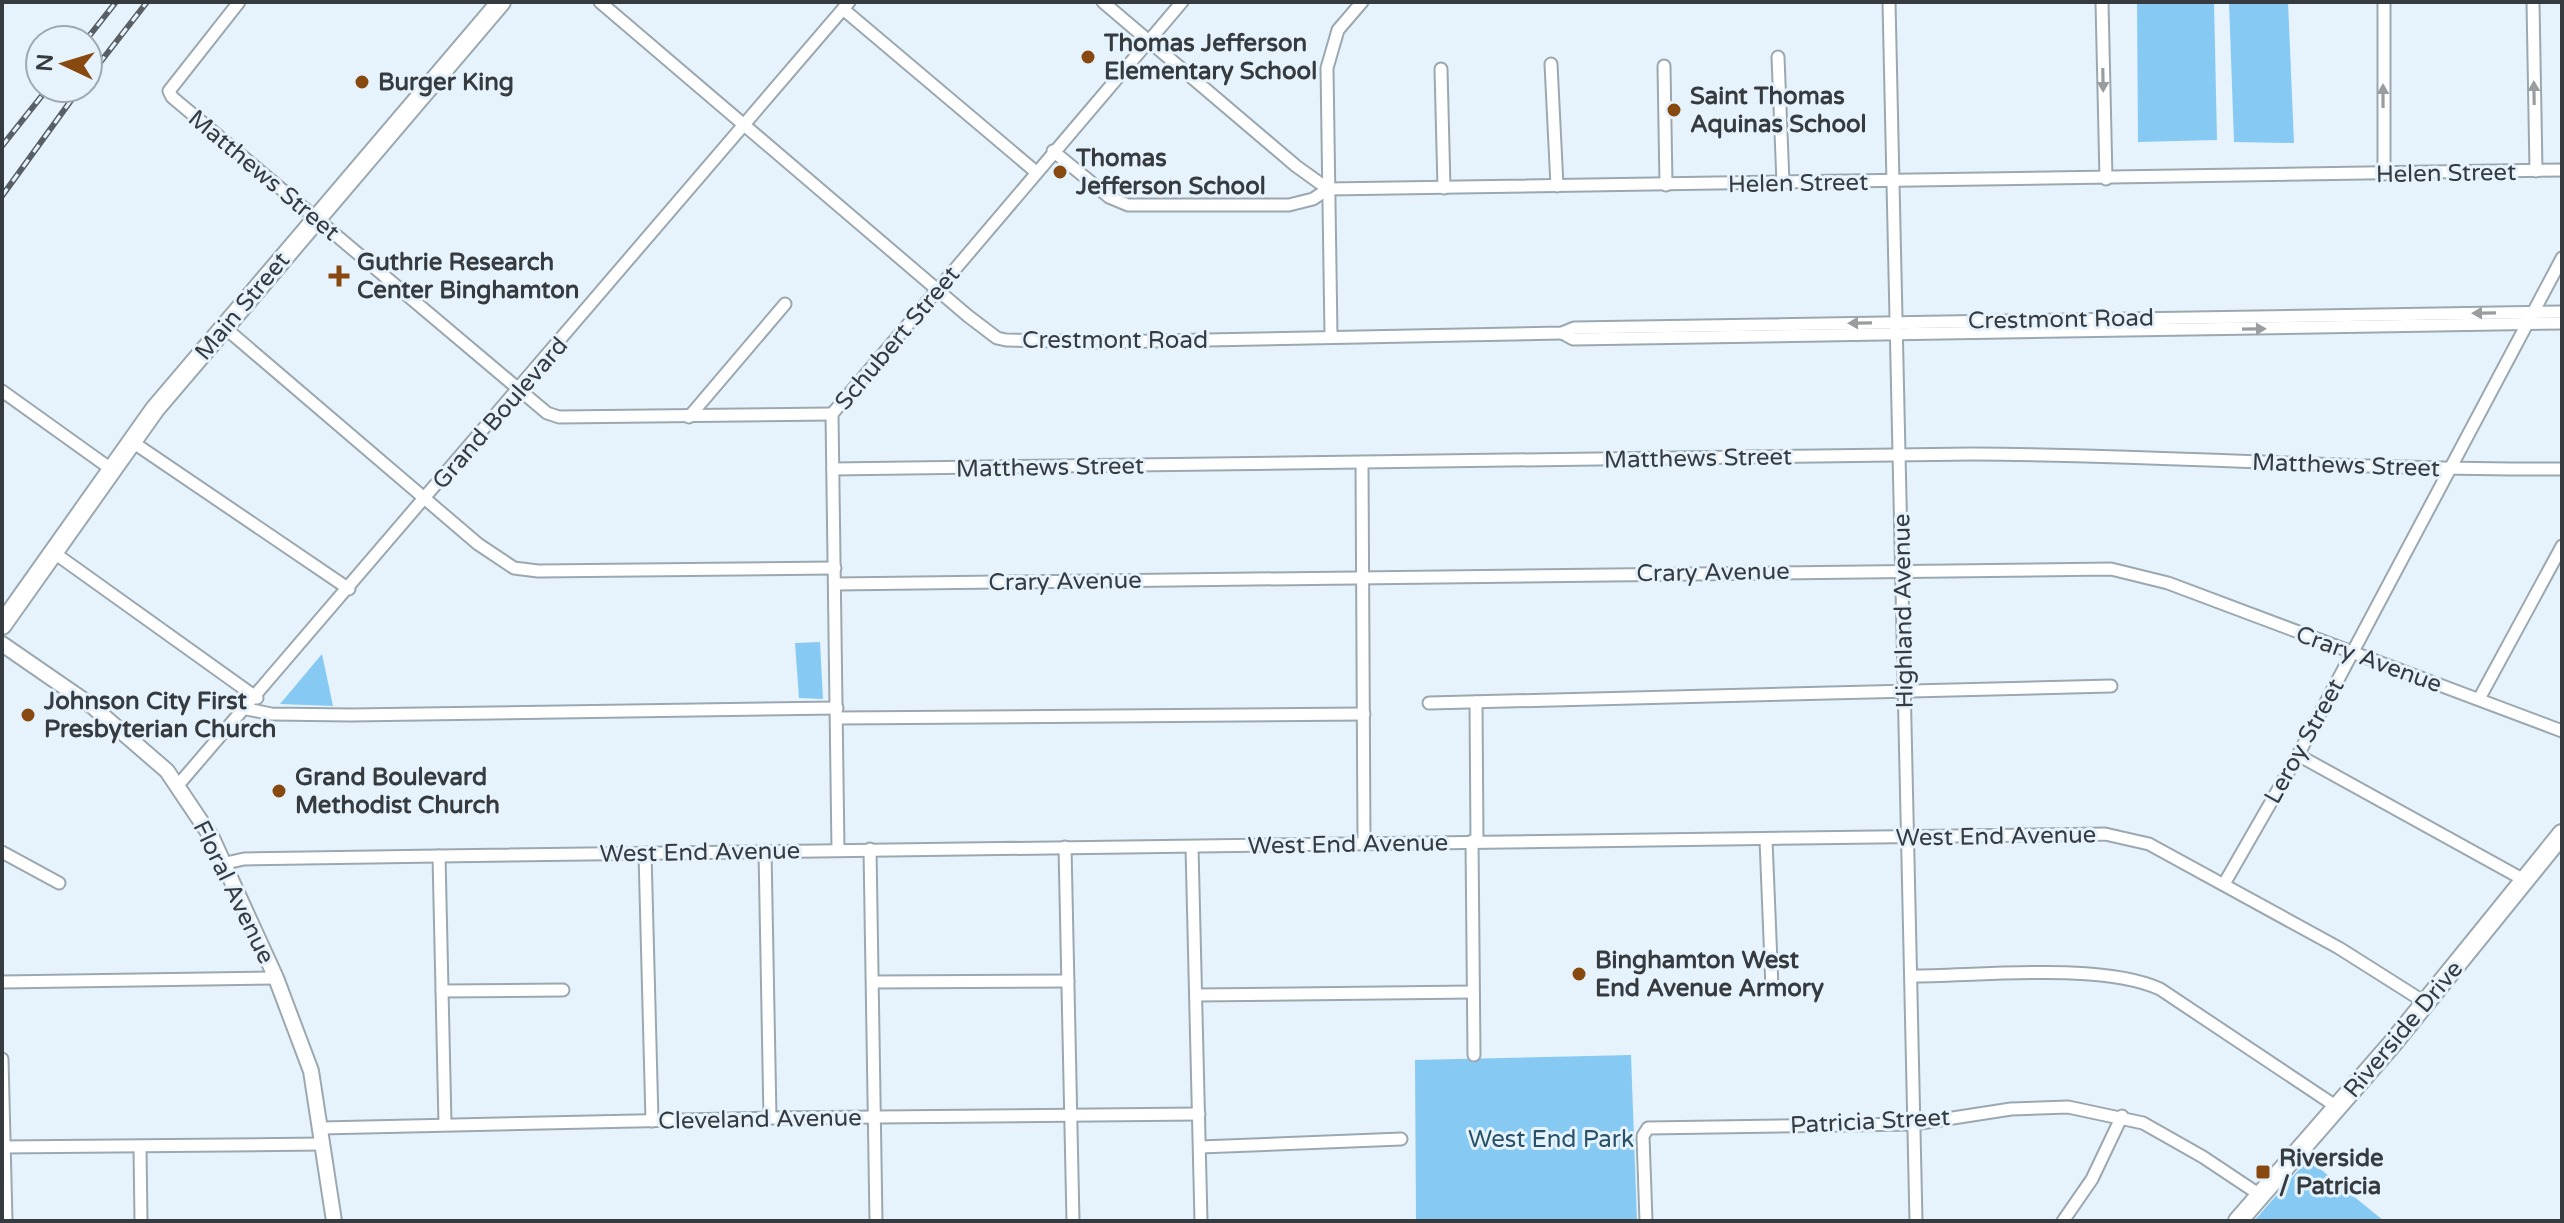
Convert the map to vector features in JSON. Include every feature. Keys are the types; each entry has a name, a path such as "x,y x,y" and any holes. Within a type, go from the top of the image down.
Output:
{"main road":[{"name":"Main Street","path":"2,625 131,441 501,2"},
{"name":"Riverside Drive","path":"2238,1221 2426,1003 2562,834"}],"street":[{"name":"Matthews Street","path":"239,2 169,91 203,125 547,413 559,417 832,414"},
{"name":"Crestmont Road","path":"600,2 938,290 997,338 1006,340 1562,333 1574,328 1896,322 2060,326"},
{"path":"1103,2 1296,166 1328,189"},
{"name":"Schubert Street","path":"838,850 832,414 1182,2"},
{"path":"1331,336 1329,51 1338,30 1362,2"},
{"name":"Highland Avenue","path":"1889,2 1916,1221"},
{"path":"2102,2 2106,179"},
{"path":"2384,2 2384,174"},
{"path":"2533,2 2536,171"},
{"name":"Grand Boulevard","path":"179,784 257,698 846,5"},
{"path":"846,5 1036,172"},
{"path":"1778,57 1783,183"},
{"path":"1551,64 1557,186"},
{"path":"1664,66 1666,185"},
{"path":"1441,69 1444,188"},
{"path":"1053,151 1109,197 1128,205 1289,205 1313,199 1328,189"},
{"name":"Helen Street","path":"1328,189 2562,170"},
{"name":"Leroy Street","path":"2224,884 2298,755 2562,258"},
{"path":"689,417 785,304"},
{"name":"Crestmont Road","path":"1562,333 1573,339 1897,335 2060,326 2530,318 2562,312"},
{"name":"Crestmont Road","path":"2530,318 2562,323"},
{"path":"224,327 478,544 505,563 523,570 835,568"},
{"path":"2,391 111,469"},
{"path":"131,441 349,589"},
{"name":"Matthews Street","path":"833,469 1899,455 2148,455 2452,469 2562,469"},
{"path":"1362,463 1364,843"},
{"path":"2479,699 2562,546"},
{"path":"53,552 257,698"},
{"name":"Crary Avenue","path":"836,584 2094,568 2141,574 2562,731"},
{"name":"Floral Avenue","path":"2,644 104,715 179,784 226,863 276,978 311,1071 334,1221"},
{"path":"1429,703 2111,686"},
{"path":"1474,1055 1476,702"},
{"path":"247,709 271,714 351,715 1364,714"},
{"path":"2298,755 2526,881"},
{"name":"West End Avenue","path":"226,863 244,859 870,849 2125,836 2149,844 2224,884 2339,948 2426,1003"},
{"path":"1766,840 1772,988"},
{"path":"1065,847 1073,1221"},
{"path":"1192,847 1201,1221"},
{"path":"870,849 875,982 876,1221"},
{"path":"765,851 770,1118"},
{"path":"2,852 59,883"},
{"path":"645,853 652,1121"},
{"path":"439,856 445,1124"},
{"path":"1911,976 2093,974 2140,980 2185,1006 2337,1107"},
{"path":"2,982 276,978"},
{"path":"875,982 1068,981"},
{"path":"442,991 563,990"},
{"path":"1196,995 1473,992"},
{"path":"2,1059 6,1221"},
{"name":"Patricia Street","path":"1646,1221 1643,1136 1648,1128 1914,1124 2037,1106 2122,1116 2165,1134 2260,1195"},
{"name":"Cleveland Avenue","path":"321,1128 770,1118 1199,1114"},
{"path":"2063,1221 2092,1179 2122,1116"},
{"path":"1200,1147 1401,1139"},
{"path":"3,1147 323,1144"},
{"path":"140,1147 141,1221"}],"green space":[{"path":"2137,2 2214,2 2217,140 2138,142"},
{"path":"2229,2 2288,2 2294,143 2234,142"},
{"path":"820,642 823,699 799,698 795,643"},
{"path":"322,654 333,706 280,704"},
{"name":"West End Park","path":"1631,1055 1637,1221 1416,1221 1415,1060"},
{"path":"2308,1159 2384,1221 2254,1221"}],"railway":[{"path":"99,24 116,2"},
{"path":"104,57 147,2"},
{"path":"2,146 35,104"},
{"path":"2,196 68,104"}],"place":[{"name":"Thomas Jefferson Elementary School","path":"1088,57"},
{"name":"Burger King","path":"362,82"},
{"name":"Saint Thomas Aquinas School","path":"1674,110"},
{"name":"Thomas Jefferson School","path":"1060,172"},
{"name":"Guthrie Research Center Binghamton","path":"339,276"},
{"name":"Johnson City First Presbyterian Church","path":"28,715"},
{"name":"Grand Boulevard Methodist Church","path":"279,791"},
{"name":"Binghamton West End Avenue Armory","path":"1579,974"},
{"name":"Riverside / Patricia","path":"2263,1172"}]}
